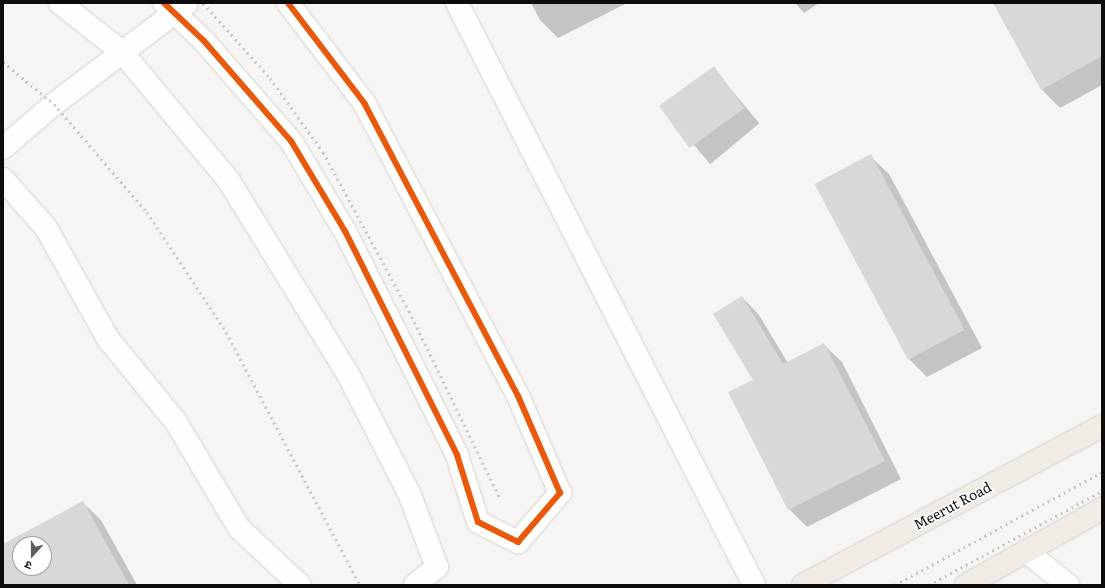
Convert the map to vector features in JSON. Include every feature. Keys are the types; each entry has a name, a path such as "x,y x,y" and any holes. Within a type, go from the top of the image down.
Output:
{"highway":[{"name":"Meerut Road","path":"803,585 1102,426"},
{"path":"966,585 1102,509"}],"street":[{"path":"60,3 122,52 229,181 349,376 410,493 437,567 415,585"},
{"path":"3,148 122,52 175,6 292,141 346,233 457,454 478,522 518,542 560,493 518,396 365,104 288,3"},
{"path":"457,3 754,585"},
{"path":"3,179 46,228 108,339 176,422 239,528 300,585"},
{"path":"1026,551 1068,585"}],"building":[{"path":"993,3 1102,3 1102,56 1041,90"},
{"path":"714,66 745,108 690,148 659,106"},
{"path":"871,154 964,330 908,360 814,184"},
{"path":"742,296 783,364 824,343 885,461 788,510 728,392 753,380 713,314"},
{"path":"83,501 129,585 3,585 3,544 12,539 12,576 52,576 52,536 18,536"}],"railway":[{"path":"203,3 270,78 323,152 409,311 499,496"},
{"path":"3,62 54,104 147,212 226,332 360,585"},
{"path":"895,585 1102,472"},
{"path":"929,585 1102,491"}],"cycle path":[{"path":"164,3 204,41 291,141 346,233 457,455 478,522 518,542 560,493 518,396 365,104 288,3"}]}
